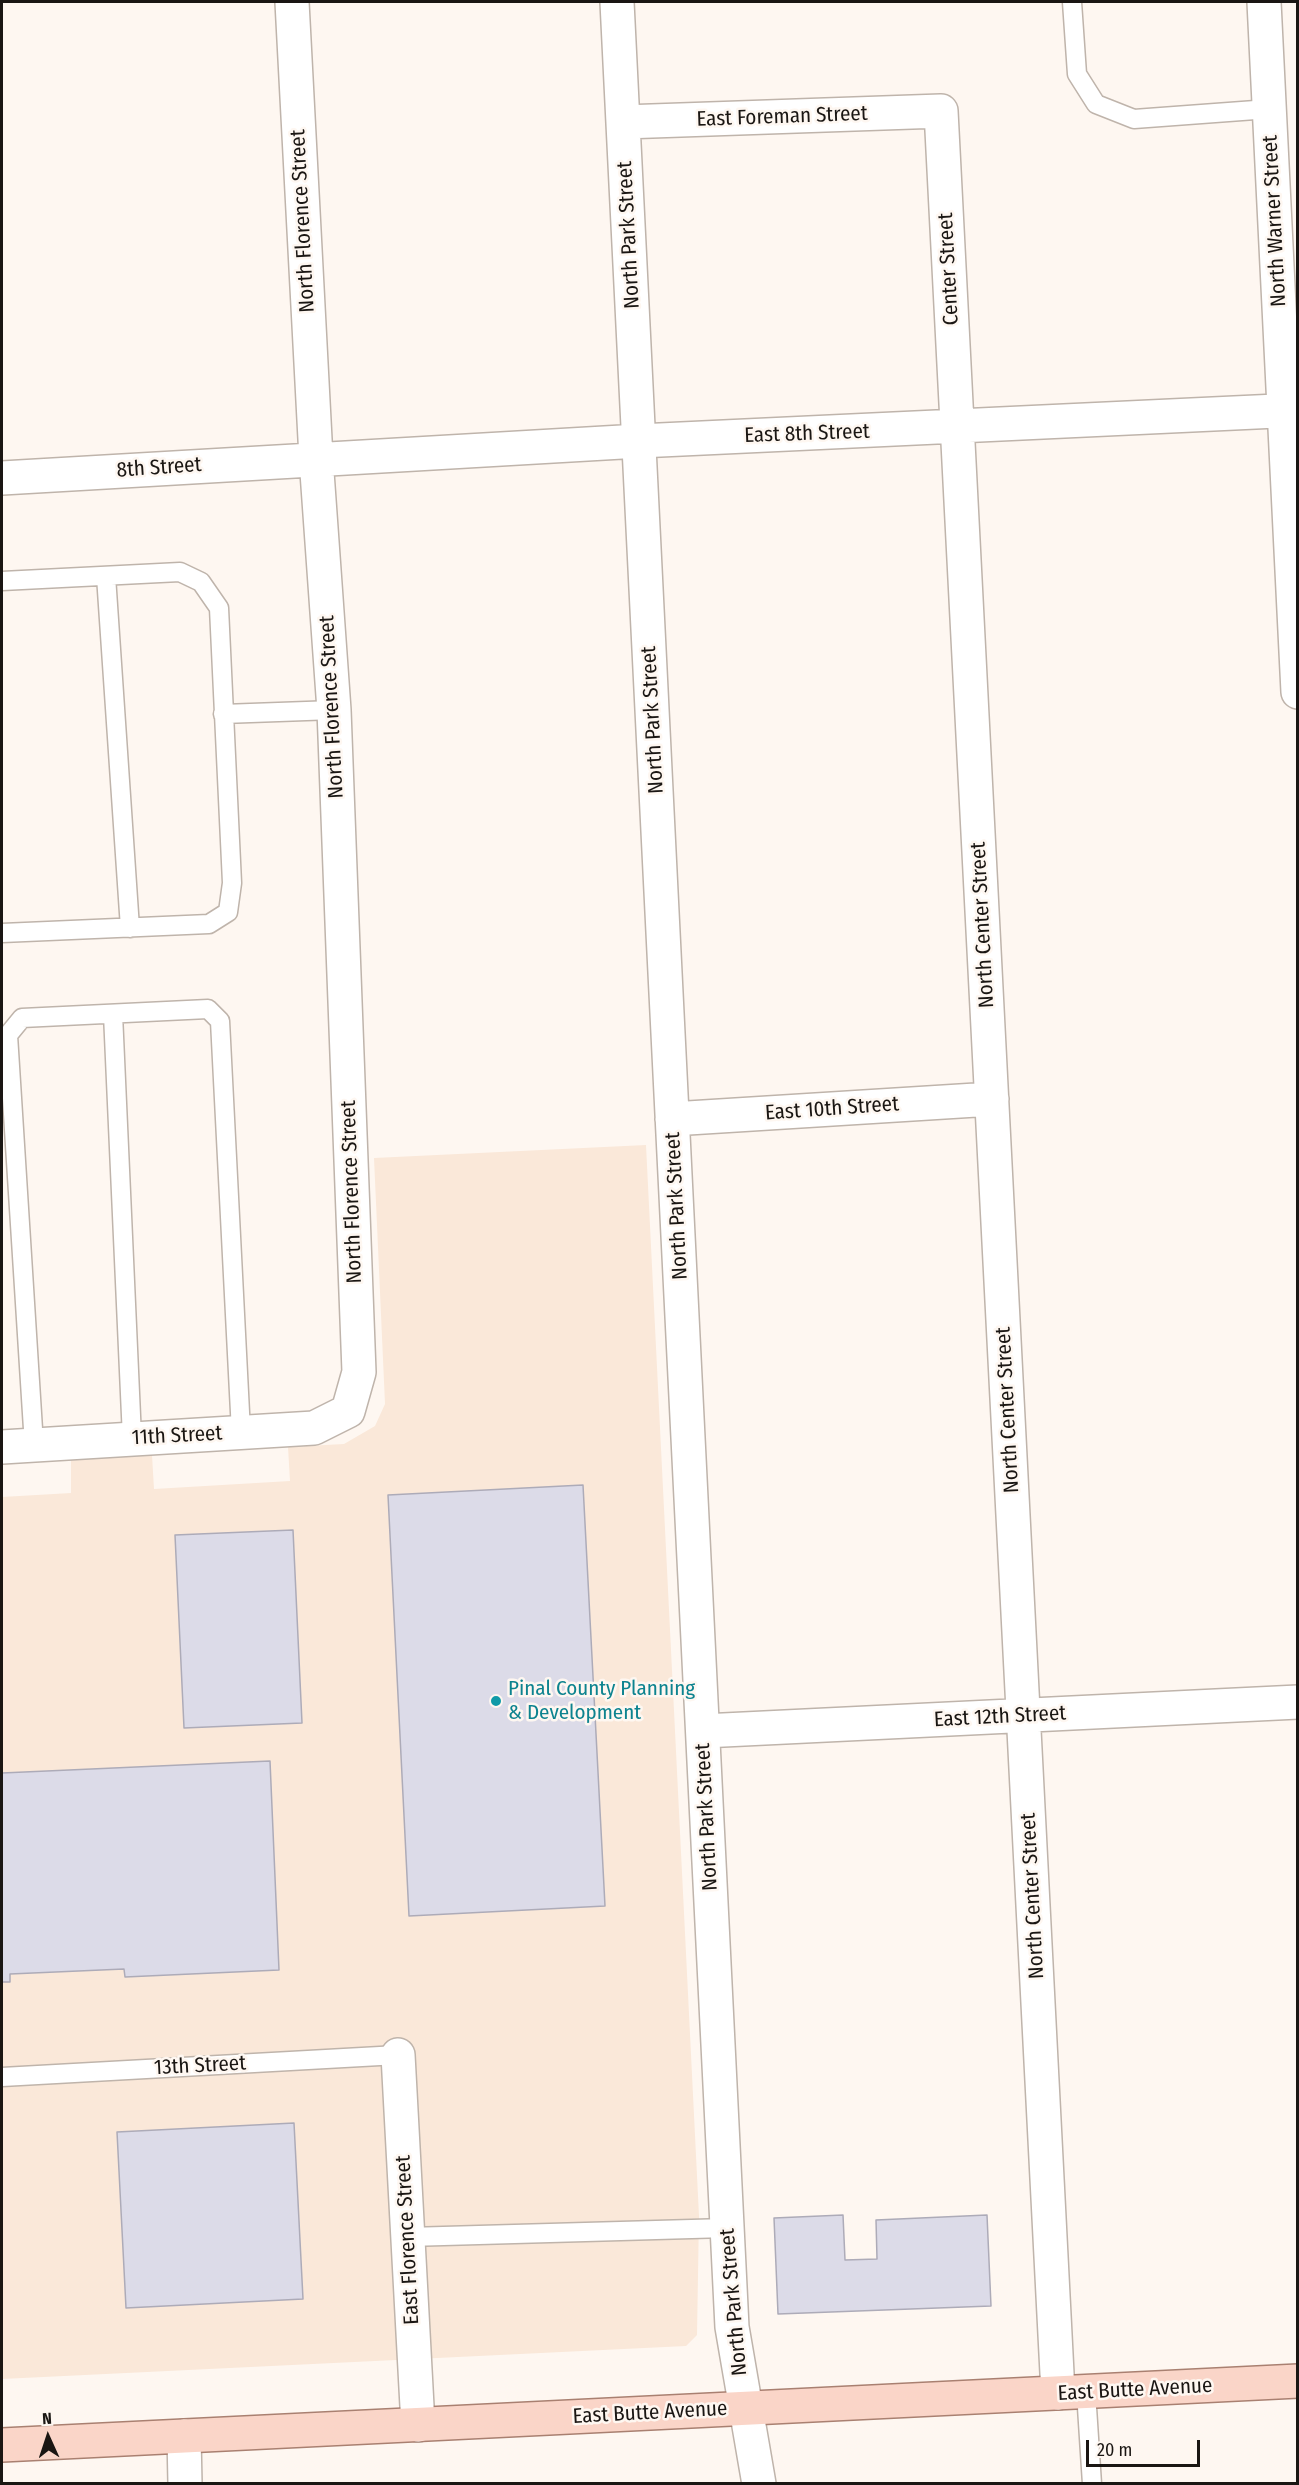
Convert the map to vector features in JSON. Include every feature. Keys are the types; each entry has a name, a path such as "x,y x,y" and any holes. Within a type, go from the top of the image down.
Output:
{"main road":[{"name":"East Butte Avenue","path":"2,2445 1298,2381"}],"street":[{"name":"North Florence Street","path":"292,2 316,458 334,710 359,1372 348,1411"},
{"name":"North Park Street","path":"617,2 732,2327 759,2484"},
{"name":"North Warner Street","path":"1264,2 1269,109 1291,410 1298,692"},
{"name":"East Foreman Street","path":"623,122 941,111"},
{"name":"Center Street","path":"941,111 957,427"},
{"name":"East 8th Street","path":"316,458 1291,410"},
{"name":"North Center Street","path":"957,427 1023,1716 1072,2393"},
{"name":"8th Street","path":"2,478 316,458"},
{"name":"East 10th Street","path":"672,1119 992,1099"},
{"name":"11th Street","path":"2,1447 314,1428 348,1411"},
{"name":"East 12th Street","path":"703,1731 1298,1702"},
{"name":"East Florence Street","path":"398,2055 418,2425"},
{"path":"184,2436 185,2484"}],"lane":[{"path":"1072,2 1077,74 1096,104 1134,119 1269,109"},
{"path":"2,581 180,572 201,582 219,608 232,883 228,912 209,924 2,933"},
{"path":"106,576 130,928"},
{"path":"224,714 334,710"},
{"path":"34,1445 8,1035 22,1018 208,1009 220,1021 241,1432"},
{"path":"113,1014 132,1438"},
{"name":"13th Street","path":"2,2077 398,2055"},
{"path":"408,2237 727,2228"},
{"path":"1072,2393 1092,2484"}],"shaded area":[{"path":"646,1145 699,2216 697,2335 686,2346 2,2379 2,1497 71,1493 71,1458 152,1455 154,1489 290,1481 288,1447 344,1444 375,1426 385,1404 374,1158"}],"building":[{"name":"Pinal County Planning & Development","path":"583,1485 605,1906 409,1916 388,1495"},
{"path":"293,1530 302,1723 184,1728 175,1535"},
{"path":"270,1761 279,1970 125,1977 124,1969 10,1974 10,1982 2,1982 2,1773"},
{"path":"294,2123 303,2299 126,2308 117,2132"},
{"path":"843,2215 845,2260 877,2259 876,2220 987,2215 991,2306 778,2314 774,2218"}],"place":[{"name":"Pinal County Planning & Development","path":"496,1701"}]}
